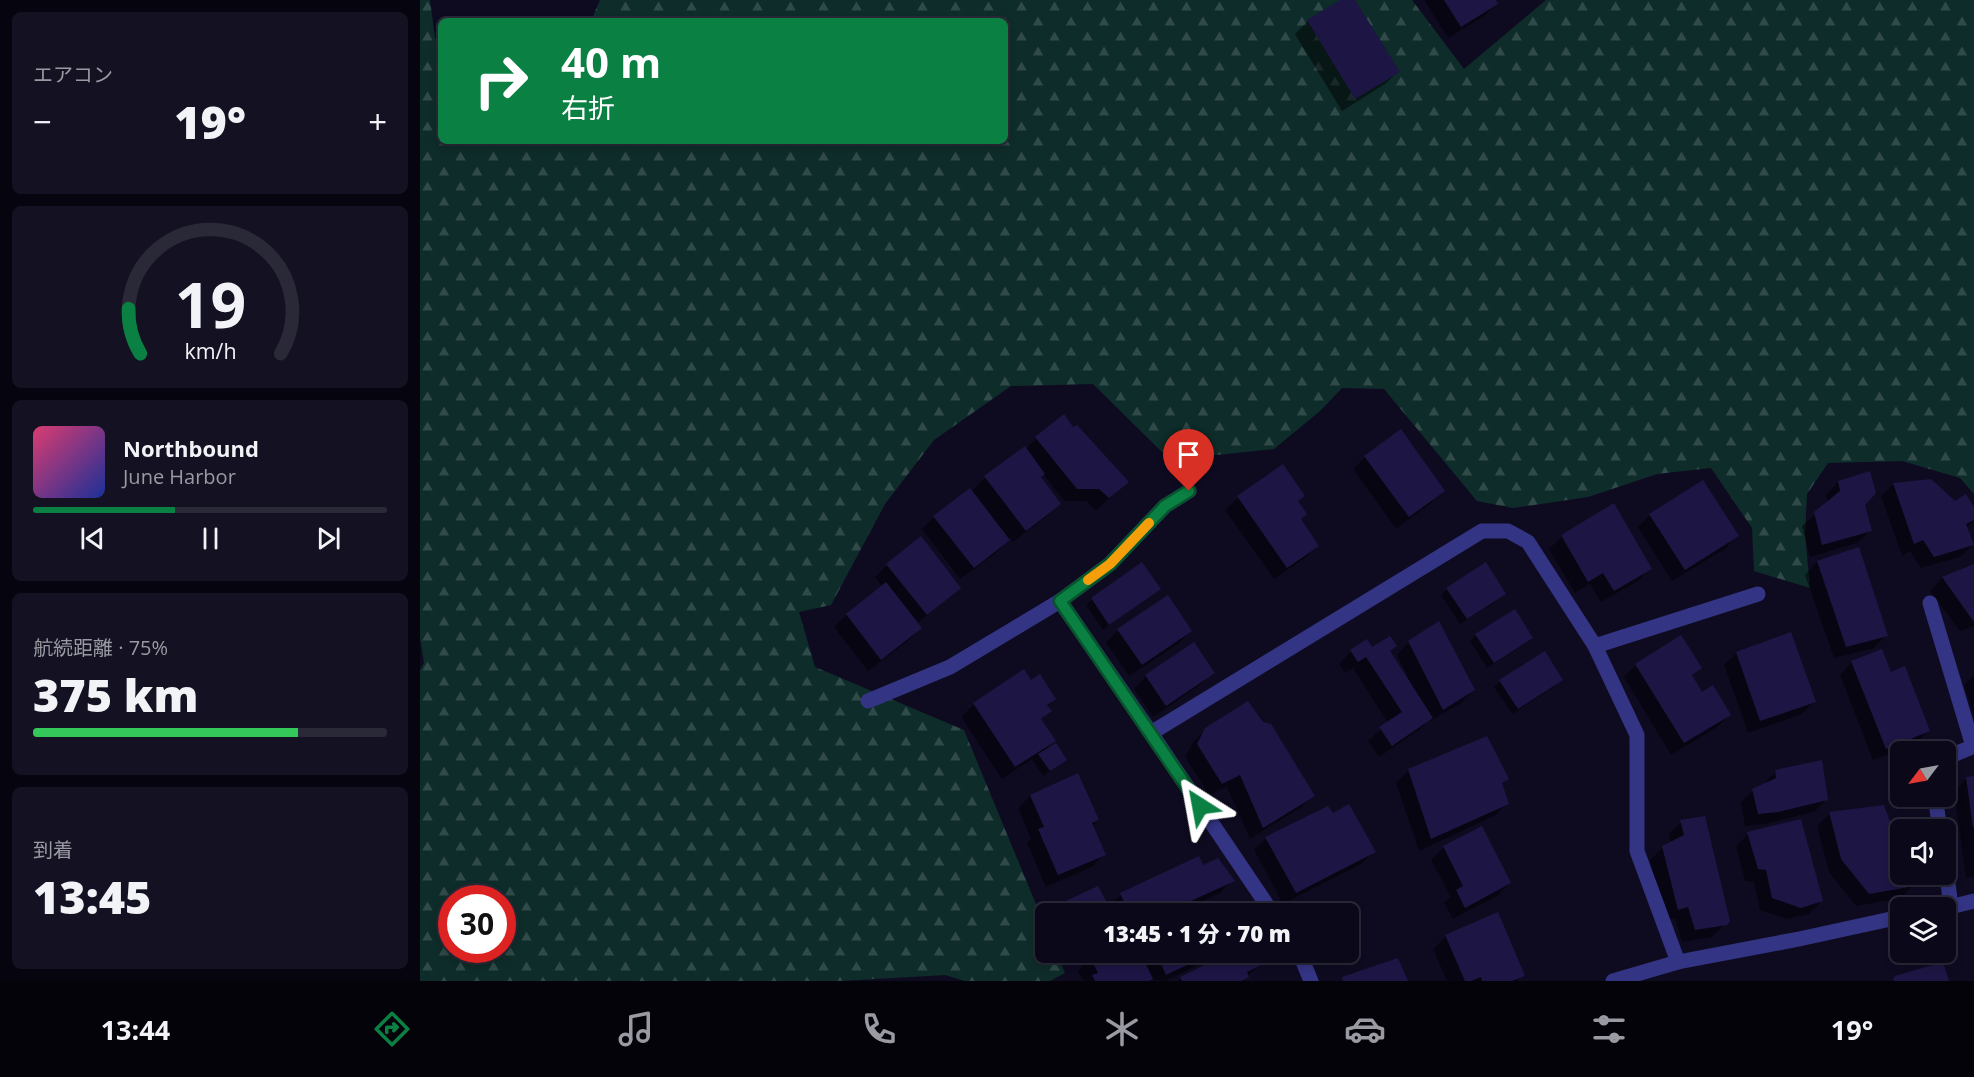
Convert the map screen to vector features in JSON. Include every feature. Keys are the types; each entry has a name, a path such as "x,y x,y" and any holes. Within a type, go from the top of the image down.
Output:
{"street":[{"path":"868,701 950,667 1060,601 1110,564 1165,506 1189,491"},
{"path":"1151,733 1482,531 1508,531 1528,542 1594,646 1638,735 1637,851 1678,962"},
{"path":"1594,646 1758,594"},
{"path":"1060,601 1266,903"},
{"path":"1930,603 1974,746 1956,754"},
{"path":"1956,905 1974,901"},
{"path":"1613,981 1678,962 1890,919"},
{"path":"1304,963 1311,981"}],"green space":[{"path":"420,0 430,0 435,38 438,40 438,144 1008,144 1008,18 592,18 600,0 1412,0 1464,69 1546,0 1974,0 1974,494 1960,478 1902,461 1828,463 1807,494 1805,534 1810,588 1754,571 1752,528 1711,468 1657,474 1588,497 1513,508 1477,501 1384,389 1342,388 1320,411 1274,449 1217,455 1162,452 1093,384 1011,386 934,440 885,504 831,605 799,612 815,667 964,730 1035,903 1035,963 1060,963 1065,973 1050,981 965,981 945,975 840,981 420,981 420,670 424,663 420,638"}],"building":[{"path":"1340,0 1355,0 1400,72 1355,99 1307,20"},
{"path":"1444,0 1496,0 1498,4 1461,27"},
{"path":"1064,414 1073,427 1077,425 1129,482 1109,498 1099,489 1077,489 1035,437"},
{"path":"1401,429 1445,491 1409,517 1364,456"},
{"path":"1025,446 1045,474 1041,477 1061,504 1026,531 984,476"},
{"path":"1283,464 1305,496 1298,501 1307,514 1301,519 1319,546 1287,568 1237,496"},
{"path":"1870,471 1876,493 1865,505 1872,531 1822,545 1814,512 1840,491 1838,481"},
{"path":"1931,479 1955,501 1966,494 1974,507 1974,520 1966,524 1974,545 1934,557 1923,540 1914,544 1893,483"},
{"path":"1703,480 1739,536 1685,570 1649,514"},
{"path":"970,488 1010,540 974,568 933,516"},
{"path":"1614,503 1652,569 1614,591 1603,573 1588,582 1561,535"},
{"path":"921,536 961,588 927,615 886,564"},
{"path":"1859,547 1888,636 1846,647 1817,561"},
{"path":"1142,562 1161,589 1109,625 1091,598"},
{"path":"1486,562 1506,594 1467,619 1446,588"},
{"path":"1974,564 1974,622 1942,577"},
{"path":"886,582 922,628 881,660 846,614"},
{"path":"1168,595 1192,631 1142,665 1117,629"},
{"path":"1515,609 1533,638 1494,663 1475,634"},
{"path":"1439,621 1475,690 1443,710 1408,641"},
{"path":"1791,632 1816,702 1760,721 1736,652"},
{"path":"1681,635 1702,668 1692,675 1702,692 1713,685 1731,715 1684,743 1635,664"},
{"path":"1390,636 1397,646 1390,651 1433,718 1392,746 1379,727 1402,712 1366,657 1358,662 1350,650 1367,639 1372,647"},
{"path":"1194,642 1215,673 1166,706 1145,675"},
{"path":"1882,649 1891,672 1905,666 1930,731 1906,741 1890,741 1890,747 1886,749 1851,661"},
{"path":"1545,651 1563,680 1518,709 1499,680"},
{"path":"1024,669 1031,680 1040,674 1056,699 1047,705 1052,711 1041,719 1056,741 1015,767 973,703"},
{"path":"1248,701 1263,722 1271,724 1315,796 1263,828 1240,775 1222,784 1197,744 1205,728"},
{"path":"1487,736 1509,779 1502,783 1509,804 1431,839 1408,769"},
{"path":"1056,743 1067,760 1050,771 1038,754"},
{"path":"1822,760 1828,800 1778,812 1758,814 1752,789 1776,778 1775,770"},
{"path":"1078,773 1099,820 1092,823 1106,855 1058,875 1038,829 1044,827 1030,795"},
{"path":"1974,776 1974,827 1973,828 1966,777"},
{"path":"1349,804 1376,852 1296,893 1265,837 1328,806 1333,813"},
{"path":"1884,805 1890,822 1890,885 1915,886 1869,894 1841,859 1829,812"},
{"path":"1705,816 1730,921 1727,925 1695,930 1688,907 1678,910 1662,846 1684,835 1680,820"},
{"path":"1801,819 1823,901 1801,908 1772,898 1766,870 1758,869 1747,832"},
{"path":"1482,826 1511,883 1465,908 1456,890 1463,886 1443,846"},
{"path":"1199,856 1203,865 1218,858 1235,881 1186,903 1124,903 1120,893"},
{"path":"1098,886 1107,903 1061,903"},
{"path":"1498,912 1525,976 1512,981 1482,981 1481,977 1465,981 1445,935"},
{"path":"1398,958 1408,981 1343,981 1342,977"},
{"path":"1093,963 1145,963 1153,979 1149,981 1095,981 1092,975 1098,973"},
{"path":"1161,963 1191,963 1166,975"},
{"path":"1209,963 1260,963 1261,965 1247,972 1249,977 1241,981 1182,981 1180,977"},
{"path":"1943,963 1949,981 1894,981 1895,976"}],"slow traffic":[{"path":"1088,580 1110,564 1149,523"}],"route":[{"path":"1189,491 1165,506 1110,564 1060,601 1200,806"}]}
